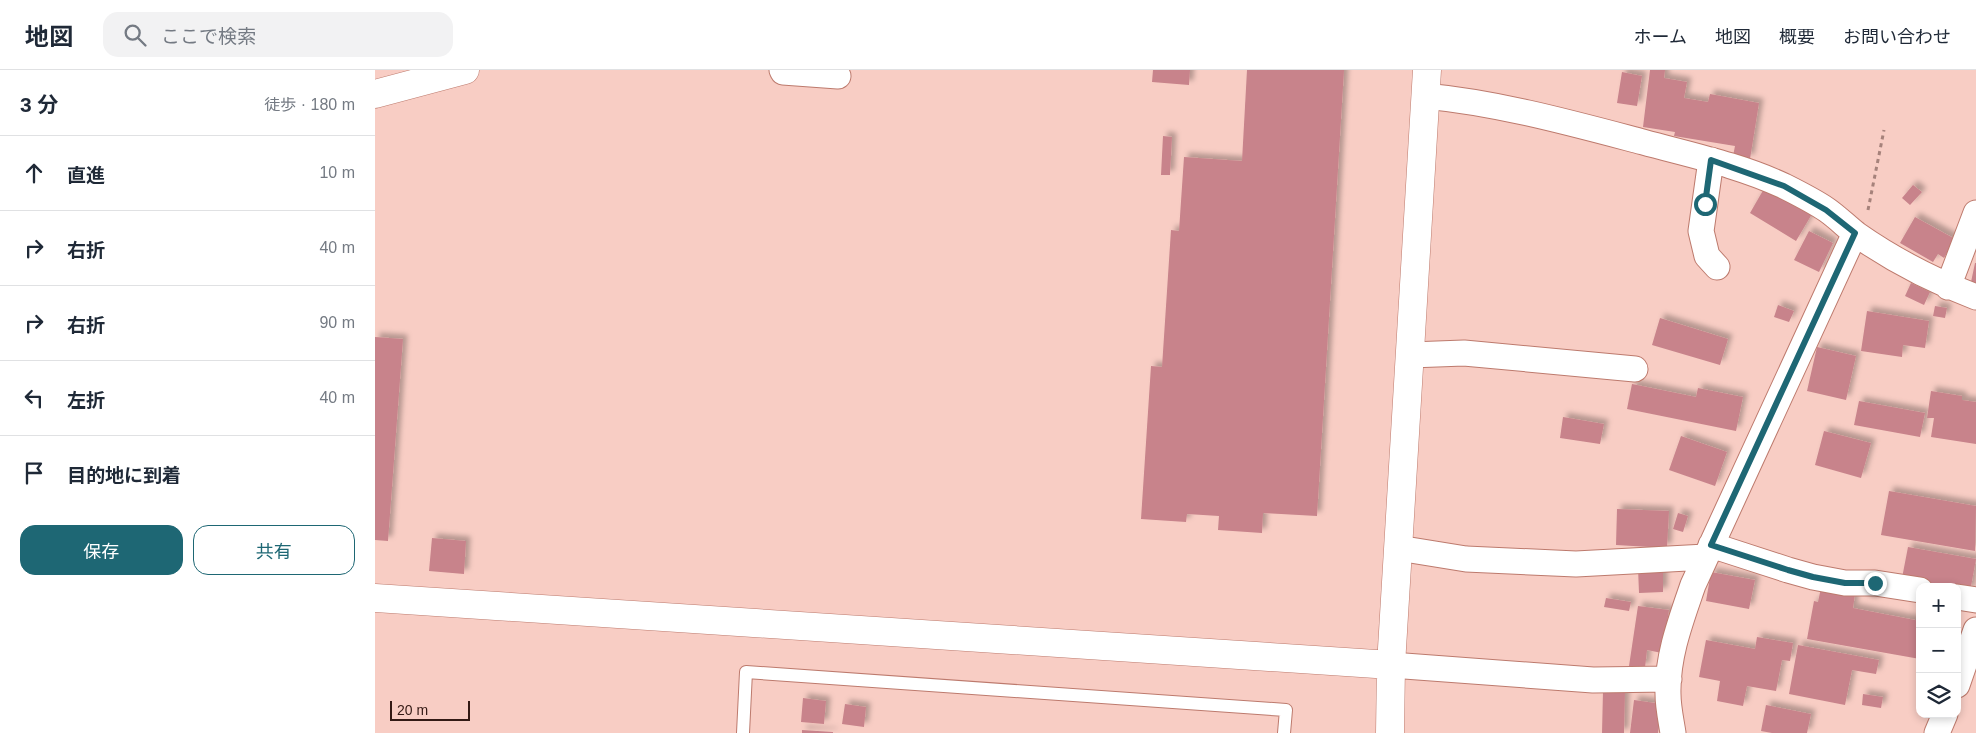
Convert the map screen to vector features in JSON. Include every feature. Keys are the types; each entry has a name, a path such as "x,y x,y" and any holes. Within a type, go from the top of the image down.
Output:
{"street":[{"path":"375,94 465,70"},
{"path":"782,70 783,72 838,76"},
{"path":"1391,733 1391,665 1426,83 1461,99 1555,119 1711,160 1784,186 1826,210 1895,259 1948,287 1976,297"},
{"path":"1711,160 1701,231 1707,256 1717,267"},
{"path":"1948,287 1976,213"},
{"path":"1673,733 1668,695 1671,659 1678,627 1693,585 1859,235"},
{"path":"1410,355 1464,353 1635,369"},
{"path":"1399,548 1467,559 1576,564 1709,551 1845,583 1875,583 1916,589"},
{"path":"375,598 1593,680 1669,679"},
{"path":"1961,598 1976,600"},
{"path":"1961,673 1976,630"},
{"path":"1937,733 1943,718"}],"lane":[{"path":"743,733 746,672 1286,710 1284,733"}],"path":[{"path":"1859,235 1884,130"}],"building":[{"path":"1153,70 1190,70 1189,85 1152,82"},
{"path":"1247,70 1344,70 1317,516 1263,513 1262,533 1218,530 1219,516 1187,514 1186,522 1141,519 1151,366 1162,367 1171,230 1179,231 1184,157 1242,161"},
{"path":"1650,70 1665,70 1664,78 1687,82 1684,98 1708,102 1710,94 1759,103 1750,159 1733,156 1735,146 1674,136 1675,132 1643,127"},
{"path":"1622,72 1642,76 1637,106 1617,103"},
{"path":"1163,136 1172,137 1170,175 1161,175"},
{"path":"1913,185 1922,192 1910,205 1902,198"},
{"path":"1765,187 1812,214 1796,241 1750,213"},
{"path":"1915,217 1955,239 1944,258 1938,254 1933,262 1900,243"},
{"path":"1809,231 1833,243 1819,272 1794,260"},
{"path":"1976,263 1976,283 1971,282"},
{"path":"1911,283 1930,292 1924,305 1905,296"},
{"path":"1778,305 1794,311 1789,322 1774,317"},
{"path":"1935,306 1947,308 1945,318 1933,316"},
{"path":"1867,311 1929,321 1925,348 1903,345 1902,357 1861,351"},
{"path":"1660,318 1728,339 1720,365 1652,345"},
{"path":"375,337 403,339 388,541 375,540"},
{"path":"1817,347 1856,356 1846,400 1807,391"},
{"path":"1632,384 1696,397 1698,388 1743,397 1736,431 1627,409"},
{"path":"1931,391 1962,396 1962,400 1976,402 1976,444 1931,437 1934,418 1927,418"},
{"path":"1859,401 1925,413 1920,437 1854,425"},
{"path":"1563,417 1604,424 1600,444 1560,438"},
{"path":"1824,431 1871,443 1861,478 1815,465"},
{"path":"1681,436 1727,452 1715,486 1669,470"},
{"path":"1889,491 1976,506 1975,551 1881,535"},
{"path":"1617,509 1669,511 1667,548 1616,545"},
{"path":"1678,513 1688,516 1683,532 1673,529"},
{"path":"432,538 466,541 464,574 429,571"},
{"path":"1908,547 1976,559 1970,592 1961,589 1961,583 1926,583 1902,578"},
{"path":"1638,568 1663,568 1663,592 1639,593"},
{"path":"1711,572 1755,580 1749,609 1706,601"},
{"path":"1821,588 1855,594 1853,608 1916,620 1916,658 1807,639 1814,601 1818,602"},
{"path":"1606,598 1631,602 1629,611 1604,607"},
{"path":"1638,606 1669,610 1662,653 1647,650 1645,668 1629,666"},
{"path":"1757,637 1793,643 1790,661 1782,660 1776,691 1747,686 1743,706 1717,701 1720,681 1699,677 1706,640 1755,649"},
{"path":"1798,645 1879,660 1876,674 1852,670 1845,705 1789,694"},
{"path":"1603,691 1625,691 1624,733 1602,733"},
{"path":"1863,694 1883,697 1881,708 1862,705"},
{"path":"803,698 826,701 824,724 801,722"},
{"path":"1634,700 1662,704 1658,733 1630,733"},
{"path":"845,704 866,707 864,727 842,724"},
{"path":"1766,705 1811,714 1807,733 1772,733 1761,731"},
{"path":"802,730 833,732 833,733 802,733"}],"route":[{"path":"1705,204 1711,160 1784,186 1826,210 1855,233 1711,545 1813,577 1845,583 1875,583"}]}
